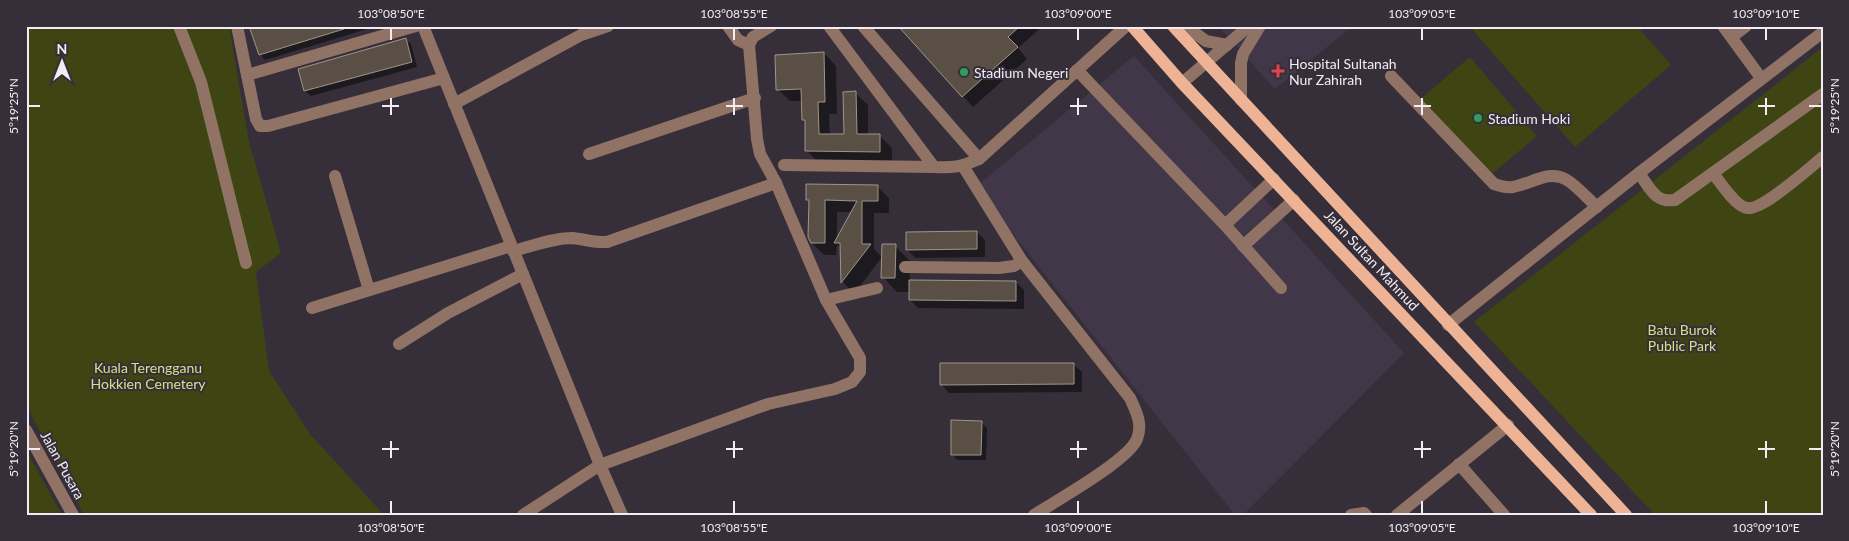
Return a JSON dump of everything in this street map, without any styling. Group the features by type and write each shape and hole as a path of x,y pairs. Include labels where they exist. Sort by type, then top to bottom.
{"main road":[{"name":"Jalan Sultan Mahmud","path":"1132,26 1182,83 1508,425 1591,515"},
{"name":"Jalan Sultan Mahmud","path":"1173,26 1626,515"}],"street":[{"path":"179,26 201,82 246,263"},
{"path":"237,26 256,119 260,126 268,126 444,78"},
{"path":"247,75 416,26"},
{"path":"423,26 600,465 622,515"},
{"path":"454,104 580,31 608,26"},
{"path":"728,26 738,40 749,45"},
{"path":"523,515 600,465 768,404 836,389 852,382 860,372 860,358 826,300 776,183 760,154 749,45 753,37 772,26"},
{"path":"829,26 934,167"},
{"path":"863,26 979,159"},
{"path":"784,165 953,168 963,166 979,159 1126,26"},
{"path":"1184,26 1206,41 1227,45"},
{"path":"1182,83 1250,26"},
{"path":"1241,100 1241,63 1243,54 1260,26"},
{"path":"1724,26 1761,78"},
{"path":"1732,37 1746,26"},
{"path":"1448,325 1823,30 1820,26"},
{"path":"1077,70 1224,225 1280,288"},
{"path":"1392,76 1494,184 1514,187 1537,178 1553,176 1566,180 1597,207"},
{"path":"1639,173 1658,198 1666,201 1675,200 1823,94"},
{"path":"589,154 754,98"},
{"path":"1713,173 1738,204 1748,209 1761,206 1823,157"},
{"path":"963,166 1022,261 1130,398 1138,416 1139,428 1137,439 1132,447 1102,472 1034,515"},
{"path":"335,176 369,290"},
{"path":"1224,225 1274,179"},
{"path":"312,308 512,248 564,238 574,238 595,243 607,242 776,183"},
{"path":"1243,246 1294,200"},
{"path":"905,267 999,268 1014,266 1022,261"},
{"path":"399,344 448,313 523,274"},
{"path":"826,300 877,288"},
{"path":"1398,515 1508,425"},
{"name":"Jalan Pusara","path":"26,430 73,515"},
{"path":"1459,464 1504,515"},
{"path":"1351,515 1364,513 1366,515"}],"shaded area":[{"name":"Hospital Sultanah Nur Zahirah","path":"1218,26 1353,26 1275,89"},
{"path":"1134,56 1404,353 1243,515 1235,515 1009,229 978,185"}],"green space":[{"name":"Kuala Terengganu Hokkien Cemetery","path":"26,26 229,26 249,142 281,253 256,272 269,371 310,434 384,515 84,515 26,405"},
{"path":"1469,26 1637,26 1671,65 1575,147"},
{"name":"Batu Burok Public Park","path":"1823,47 1823,515 1655,515 1474,322"},
{"name":"Stadium Hoki","path":"1470,57 1537,136 1486,179 1419,100"},
{"path":"26,450 62,515 26,515"}],"building":[{"path":"249,26 344,26 344,29 259,55"},
{"name":"Stadium Negeri","path":"898,26 1020,26 1008,37 1018,47 962,97"},
{"path":"406,38 412,62 304,91 298,69"},
{"path":"824,52 825,102 818,102 819,134 844,134 843,92 856,91 857,134 880,134 880,152 805,151 805,120 802,120 801,89 776,90 775,55"},
{"path":"806,184 878,185 878,201 862,201 862,244 871,244 841,283 840,243 834,243 857,201 825,200 825,243 811,243 808,237 809,200 806,200"},
{"path":"977,231 977,249 906,250 906,232"},
{"path":"882,244 896,244 895,278 881,278"},
{"path":"909,280 1016,281 1016,301 909,300"},
{"path":"940,363 1074,363 1074,384 940,385"},
{"path":"951,420 982,421 981,455 951,455"}],"place":[{"name":"Hospital Sultanah Nur Zahirah","path":"1278,71"},
{"name":"Stadium Negeri","path":"964,72"},
{"name":"Stadium Hoki","path":"1478,118"}]}
